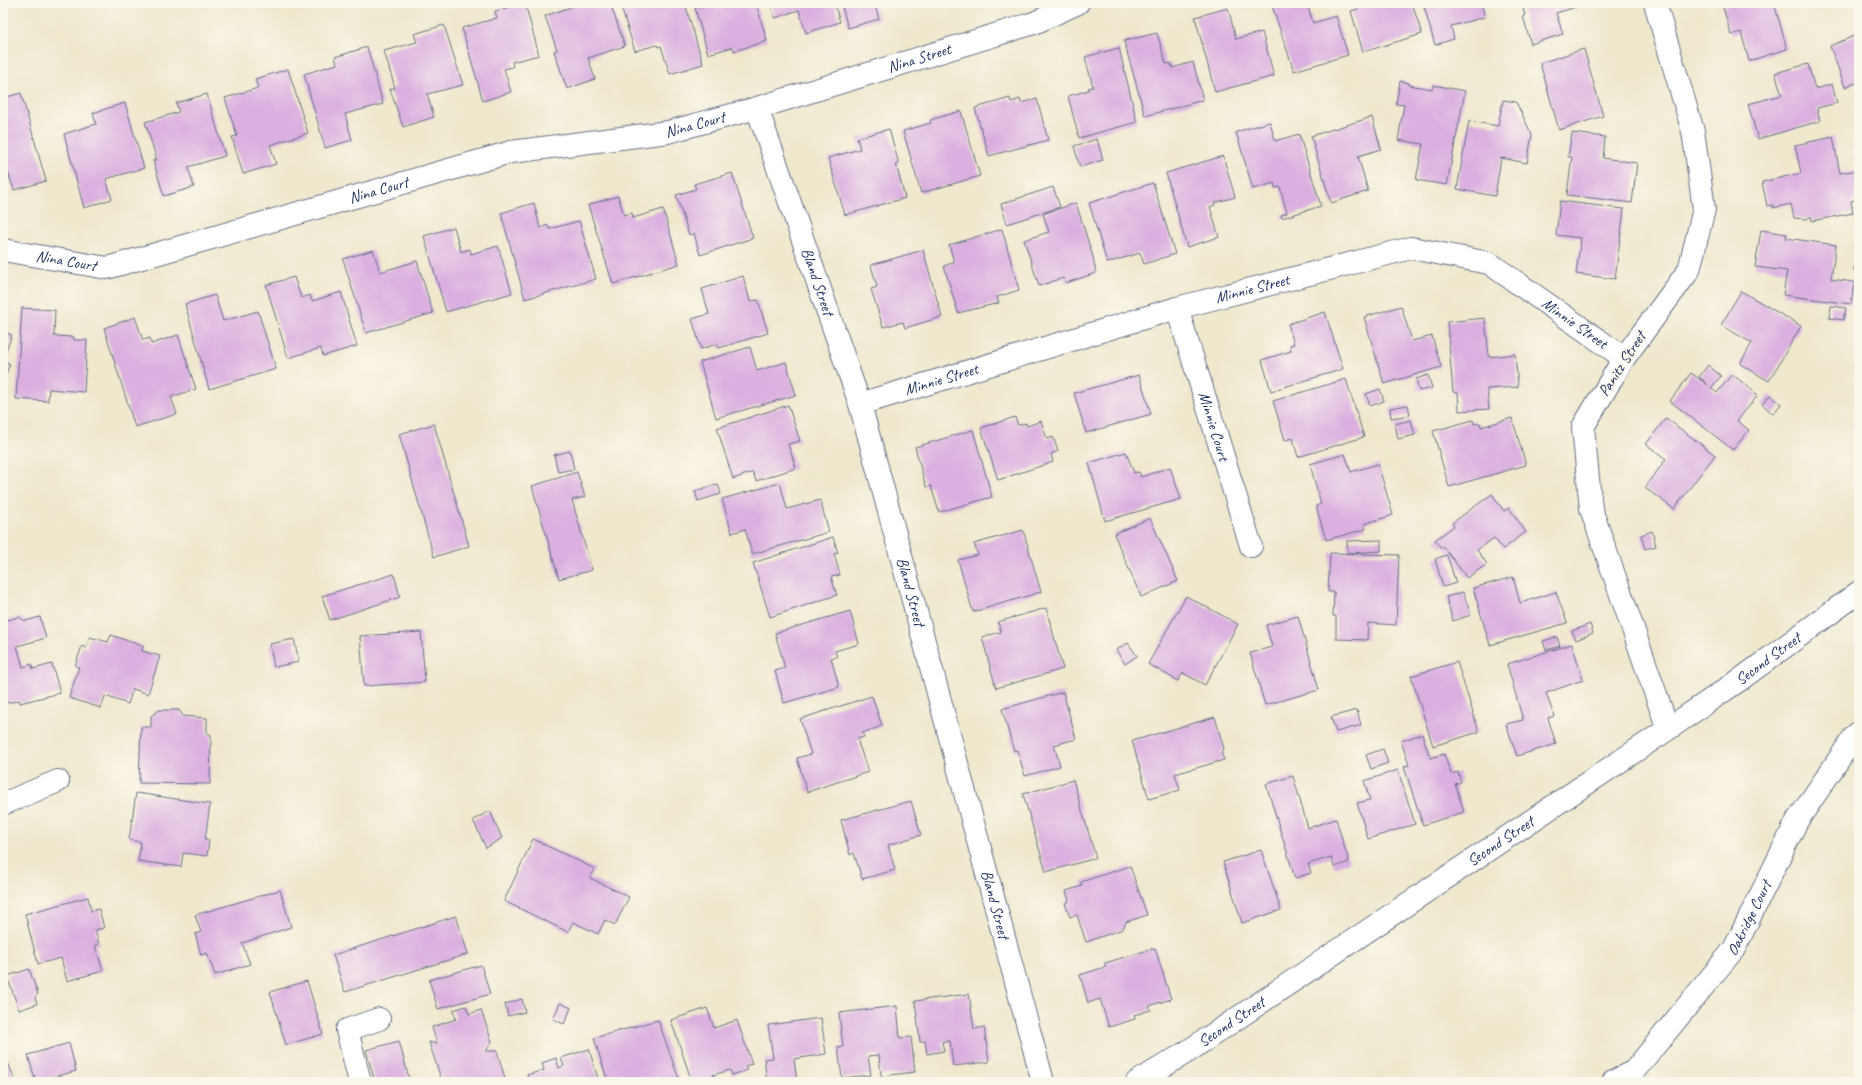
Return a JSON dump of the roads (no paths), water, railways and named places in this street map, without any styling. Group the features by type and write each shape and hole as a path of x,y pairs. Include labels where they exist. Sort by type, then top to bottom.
{"street":[{"name":"Nina Street","path":"757,108 1034,23 1078,3"},
{"name":"Panitz Street","path":"1655,3 1693,131 1704,209 1689,270 1624,358 1583,428 1591,509 1668,729"},
{"name":"Nina Court","path":"3,250 107,268 511,152 668,132 757,108"},
{"name":"Bland Street","path":"757,108 860,404 1043,1082"},
{"name":"Minnie Street","path":"860,404 1178,308 1411,248 1489,263 1624,358"},
{"name":"Minnie Court","path":"1178,308 1251,546"},
{"name":"Second Street","path":"1136,1082 1187,1052 1668,729 1859,592"},
{"name":"Oakridge Court","path":"1613,1082 1634,1071 1734,949 1796,821 1859,732"},
{"path":"3,804 58,781"},
{"path":"360,1082 346,1030 379,1019"}]}
